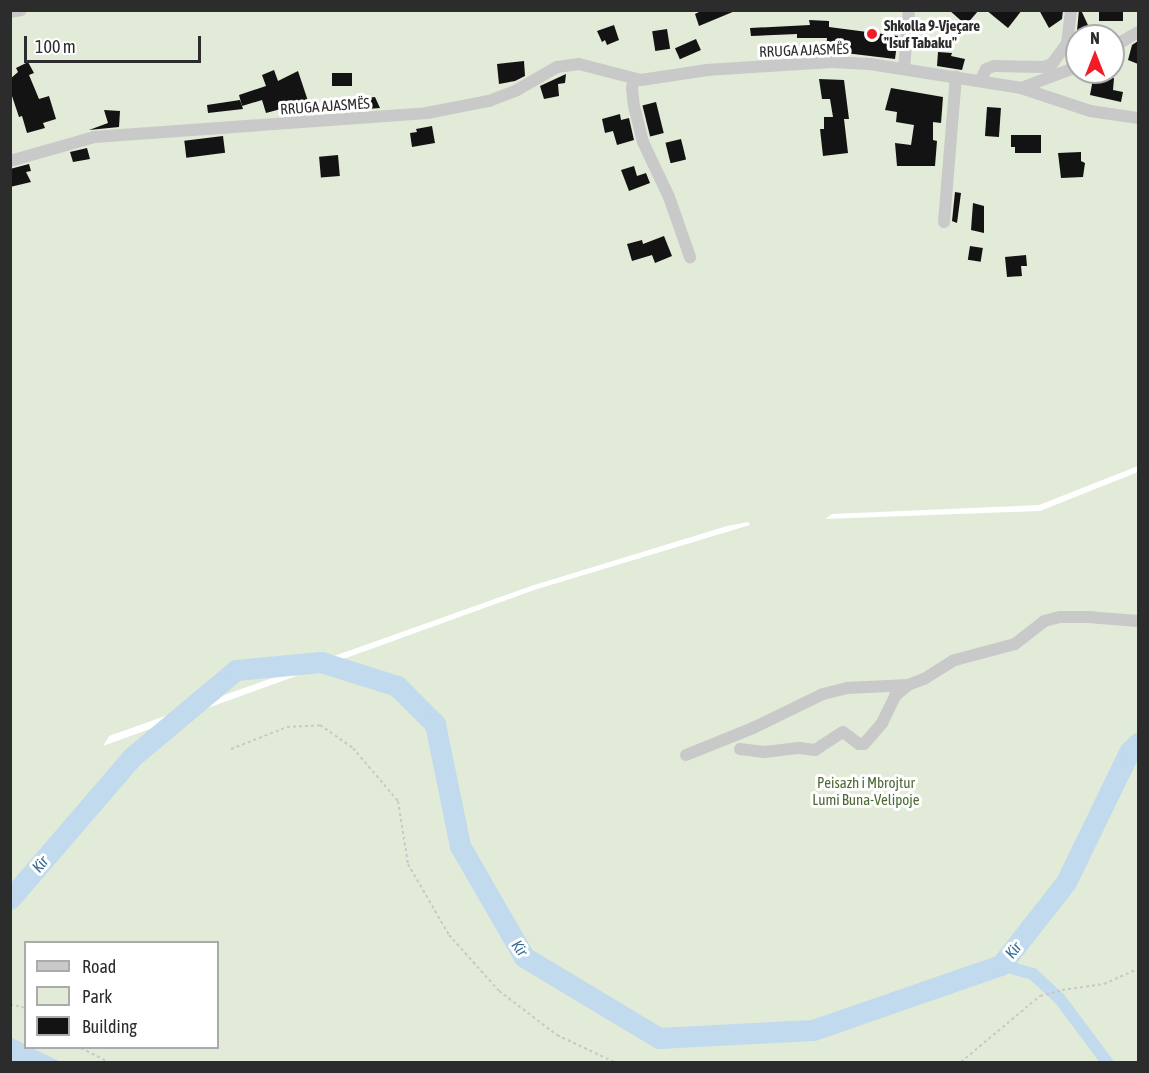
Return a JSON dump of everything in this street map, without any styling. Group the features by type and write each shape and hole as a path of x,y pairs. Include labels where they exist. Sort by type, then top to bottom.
{"street":[{"path":"10,12 21,10"},
{"path":"904,68 909,10"},
{"path":"980,81 986,69 994,66 1043,67 1052,63 1067,43 1071,10"},
{"path":"1125,40 1138,32"},
{"name":"RRUGA AJASMËS","path":"10,161 94,137 365,119 438,111 506,95 546,73 568,65 591,65 634,79 652,79 707,70 832,62 904,68 1021,88 1090,111 1138,118"},
{"path":"1021,88 1065,72"},
{"path":"944,222 957,76"},
{"path":"634,79 632,88 634,106 643,141 669,196 690,257"},
{"path":"686,755 753,728 823,694 847,688 908,685 924,679 955,660 1015,644 1044,621 1060,617 1088,616 1138,621"},
{"path":"740,748 765,752 799,748 812,750 843,732 859,744 864,744 882,723 895,696 908,685"}],"path":[{"path":"231,749 287,727 320,725 353,748 398,801 408,864 449,935 499,991 557,1035 614,1062"},
{"path":"961,1062 1040,996 1062,990 1104,984 1138,969"},
{"path":"85,1049 108,1062"}],"green space":[{"name":"Peisazh i Mbrojtur Lumi Buna-Velipoje","path":"11,11 1138,11 1138,466 1039,505 832,514 825,519 1040,511 1138,472 1138,1062 11,1062","holes":["748,522 750,525 534,590 103,746 109,736 531,586 727,526"]}],"water":[{"path":"10,1037 24,1044 24,1049 34,1049 61,1062 11,1062"}],"building":[{"path":"703,10 735,11 699,26 695,14"},
{"path":"949,10 979,10 966,25"},
{"path":"986,10 1022,10 1008,28"},
{"path":"1039,10 1063,10 1062,19 1049,28"},
{"path":"1079,10 1081,10 1087,24 1078,24"},
{"path":"1099,10 1123,10 1123,21 1099,21"},
{"path":"809,20 829,21 829,27 898,36 895,59 837,52 826,54 827,38 797,38 797,34 751,36 750,28 810,25"},
{"path":"614,25 619,40 607,45 605,40 602,42 597,31"},
{"path":"667,29 670,49 655,51 652,31"},
{"path":"696,39 701,50 680,59 675,48"},
{"path":"1138,41 1138,64 1128,60 1132,45"},
{"path":"938,52 952,53 951,56 965,59 962,70 937,66"},
{"path":"524,61 525,76 515,81 499,84 497,64"},
{"path":"28,62 34,73 29,75 39,99 49,96 56,119 43,123 45,128 27,133 10,90 10,79 18,72 16,68"},
{"path":"274,70 278,81 298,71 312,113 290,115 288,107 266,113 262,100 242,106 239,95 266,86 262,75"},
{"path":"332,73 352,73 352,86 332,86"},
{"path":"566,74 565,83 558,84 559,96 544,99 540,86"},
{"path":"819,79 844,80 849,119 844,119 848,153 823,156 820,129 824,129 824,117 833,117 830,99 822,99"},
{"path":"1092,84 1114,84 1113,90 1123,92 1121,102 1090,95"},
{"path":"891,88 943,97 941,123 933,122 933,140 937,141 935,166 897,166 895,143 911,145 914,125 896,122 897,112 885,110"},
{"path":"375,97 380,108 353,110 352,100"},
{"path":"240,100 243,109 208,113 207,105"},
{"path":"656,102 664,133 650,136 642,105"},
{"path":"987,107 1001,108 999,137 985,136"},
{"path":"104,110 120,111 119,127 89,130 108,123"},
{"path":"620,114 621,120 629,118 634,140 617,145 613,131 605,133 602,119"},
{"path":"432,126 435,143 412,147 410,133 417,132 416,129"},
{"path":"1011,135 1041,135 1041,153 1015,153 1015,147 1011,147"},
{"path":"223,136 225,153 186,158 184,141"},
{"path":"681,139 686,159 671,163 665,143"},
{"path":"87,148 90,159 73,162 70,152"},
{"path":"1081,152 1081,161 1085,163 1083,177 1061,178 1058,153"},
{"path":"338,155 340,176 321,178 319,157"},
{"path":"29,164 31,171 26,172 31,182 10,187 10,169"},
{"path":"634,166 637,176 646,173 650,183 629,191 621,170"},
{"path":"955,192 961,193 957,223 952,221"},
{"path":"973,203 984,206 984,233 971,230"},
{"path":"664,236 672,256 655,263 652,255 632,261 627,244 642,240 643,244"},
{"path":"970,246 983,248 981,262 968,260"},
{"path":"1026,255 1027,266 1021,266 1022,276 1007,277 1005,257"}],"waterway":[{"name":"Kir","path":"10,899 132,757 236,670 321,662 397,686 435,724 460,846 524,957 659,1038 813,1030 1001,965 1066,882 1129,752 1138,743"},
{"path":"1001,965 1033,974 1060,999 1107,1062"}],"place":[{"name":"Shkolla 9-Vjeçare \"Isuf Tabaku\"","path":"872,34"}]}
